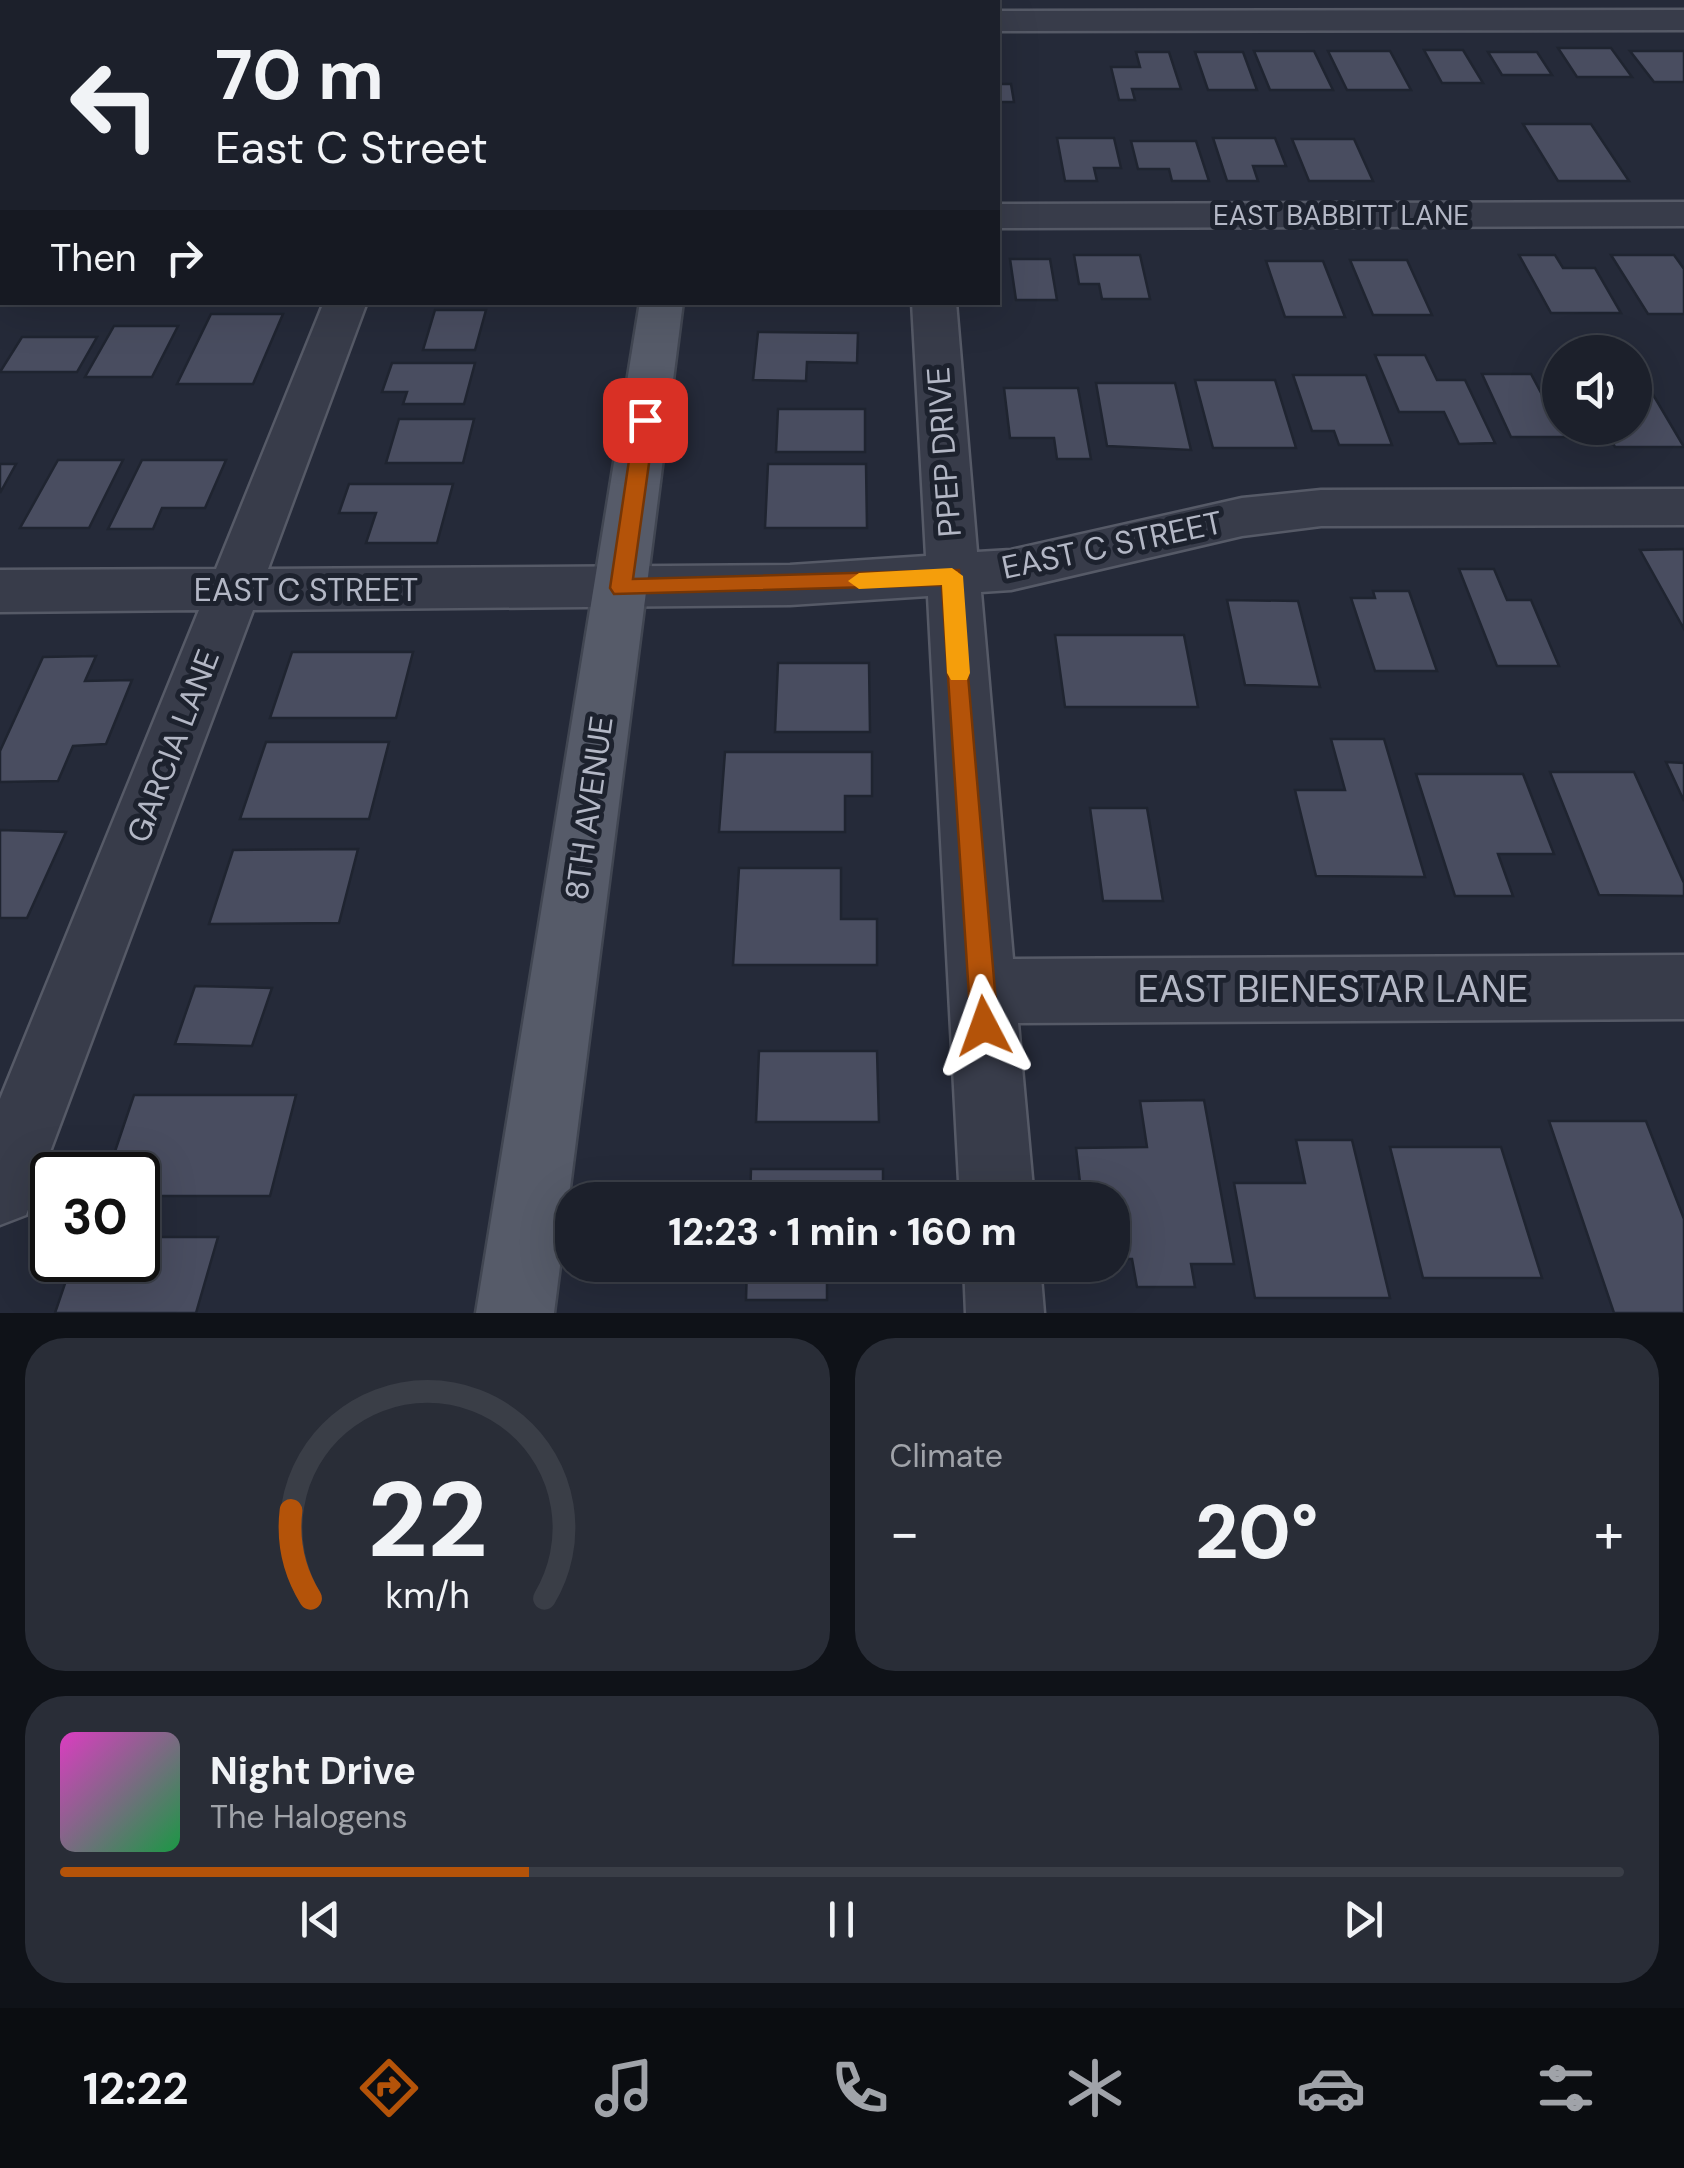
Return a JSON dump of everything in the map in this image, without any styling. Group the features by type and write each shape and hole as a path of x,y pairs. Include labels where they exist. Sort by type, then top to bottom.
{"main road":[{"name":"8TH AVENUE","path":"515,1313 662,305"}],"street":[{"path":"1000,21 1684,20"},
{"name":"EAST BABBITT LANE","path":"1000,216 1684,214"},
{"name":"GARCIA LANE","path":"0,1190 25,1062 234,591 345,305"},
{"name":"PPEP DRIVE","path":"934,305 996,1182"},
{"name":"EAST C STREET","path":"0,591 621,588 952,576 1039,565 1242,517 1321,508 1684,507"},
{"name":"EAST BIENESTAR LANE","path":"982,992 1684,988"},
{"path":"1003,1282 1006,1313"}],"building":[{"path":"1558,48 1611,48 1632,77 1577,77"},
{"path":"1424,50 1463,50 1483,83 1442,83"},
{"path":"1254,51 1314,51 1333,90 1270,90"},
{"path":"1328,51 1390,51 1411,90 1347,90"},
{"path":"1630,51 1684,51 1684,82 1654,82"},
{"path":"1136,52 1169,52 1181,89 1132,89 1135,100 1119,100 1111,67 1140,67"},
{"path":"1195,52 1243,52 1257,90 1208,90"},
{"path":"1488,52 1537,52 1552,75 1502,75"},
{"path":"1000,84 1011,84 1014,102 1000,102"},
{"path":"1523,124 1591,124 1629,181 1558,181"},
{"path":"1057,138 1114,138 1121,168 1094,168 1097,181 1065,181"},
{"path":"1213,138 1275,138 1286,166 1253,166 1258,181 1227,181"},
{"path":"1292,139 1354,139 1373,181 1309,181"},
{"path":"1131,141 1196,141 1209,181 1172,181 1169,169 1138,169"},
{"path":"1074,255 1140,255 1150,299 1102,299 1099,284 1079,284"},
{"path":"1519,255 1555,255 1563,268 1595,268 1621,313 1551,313"},
{"path":"1611,255 1674,255 1684,269 1684,314 1648,314"},
{"path":"1010,259 1050,259 1057,300 1016,300"},
{"path":"1350,260 1407,260 1432,315 1373,315"},
{"path":"1266,261 1323,261 1345,317 1285,317"},
{"path":"435,310 486,310 475,350 423,350"},
{"path":"211,314 283,314 253,384 177,384"},
{"path":"114,326 178,326 152,377 85,377"},
{"path":"758,332 858,333 857,363 807,362 806,381 753,380"},
{"path":"22,337 97,337 77,372 0,372"},
{"path":"1375,355 1425,355 1437,380 1465,380 1495,443 1459,444 1444,412 1399,412"},
{"path":"392,363 475,363 464,404 403,404 407,392 382,392"},
{"path":"1482,374 1531,374 1542,395 1542,437 1511,437"},
{"path":"1293,375 1366,375 1392,445 1339,445 1334,431 1312,431"},
{"path":"1195,380 1275,380 1296,448 1213,448"},
{"path":"1096,383 1175,383 1191,450 1107,446"},
{"path":"1004,388 1078,388 1091,459 1057,459 1054,438 1010,438"},
{"path":"1652,393 1684,447 1615,447 1652,445"},
{"path":"778,409 865,409 865,452 776,452"},
{"path":"399,419 474,419 463,463 386,463"},
{"path":"58,460 123,460 89,528 20,528"},
{"path":"142,460 226,460 205,508 162,508 153,529 108,529"},
{"path":"0,464 16,464 0,493"},
{"path":"768,464 866,464 867,528 765,528"},
{"path":"349,484 453,484 437,543 366,543 376,513 339,513"},
{"path":"1684,549 1684,629 1640,550"},
{"path":"1459,569 1494,569 1507,600 1531,600 1559,666 1497,666"},
{"path":"1373,591 1409,591 1437,671 1375,671 1351,598 1375,598"},
{"path":"1227,600 1298,601 1320,687 1245,685"},
{"path":"1055,635 1184,635 1198,707 1065,707"},
{"path":"292,652 413,652 396,718 270,718"},
{"path":"96,656 85,681 132,680 106,744 73,746 58,781 0,782 0,751 43,657"},
{"path":"778,663 869,663 870,732 775,732"},
{"path":"1331,739 1384,739 1425,877 1316,876 1295,790 1345,790"},
{"path":"266,742 389,742 369,819 240,819"},
{"path":"725,752 872,752 872,796 845,796 845,832 719,832"},
{"path":"1666,762 1684,763 1684,801"},
{"path":"1550,772 1634,772 1684,883 1684,896 1599,895"},
{"path":"1416,774 1523,774 1554,854 1498,854 1513,896 1455,896"},
{"path":"1090,808 1147,808 1163,901 1103,901"},
{"path":"0,830 66,832 27,918 0,918"},
{"path":"358,849 339,923 209,924 233,850"},
{"path":"739,868 841,868 841,919 877,919 877,965 733,965"},
{"path":"195,986 272,988 252,1046 175,1044"},
{"path":"759,1051 877,1051 879,1122 756,1122"},
{"path":"134,1095 296,1095 270,1196 160,1196 160,1152 115,1152"},
{"path":"1204,1100 1234,1264 1191,1264 1195,1287 1137,1287 1130,1259 1130,1182 1080,1182 1076,1148 1147,1147 1140,1101"},
{"path":"1549,1121 1646,1121 1684,1219 1684,1313 1614,1313"},
{"path":"1296,1140 1352,1140 1390,1298 1255,1298 1234,1183 1305,1183"},
{"path":"1390,1147 1501,1147 1542,1278 1423,1278"},
{"path":"751,1169 883,1169 883,1182 751,1182"},
{"path":"160,1237 218,1237 196,1313 55,1313 66,1282 160,1282"},
{"path":"747,1282 827,1282 827,1300 746,1300"}],"slow traffic":[{"path":"859,581 952,576 959,673"}],"route":[{"path":"645,420 621,588 952,576 984,1026"}]}
